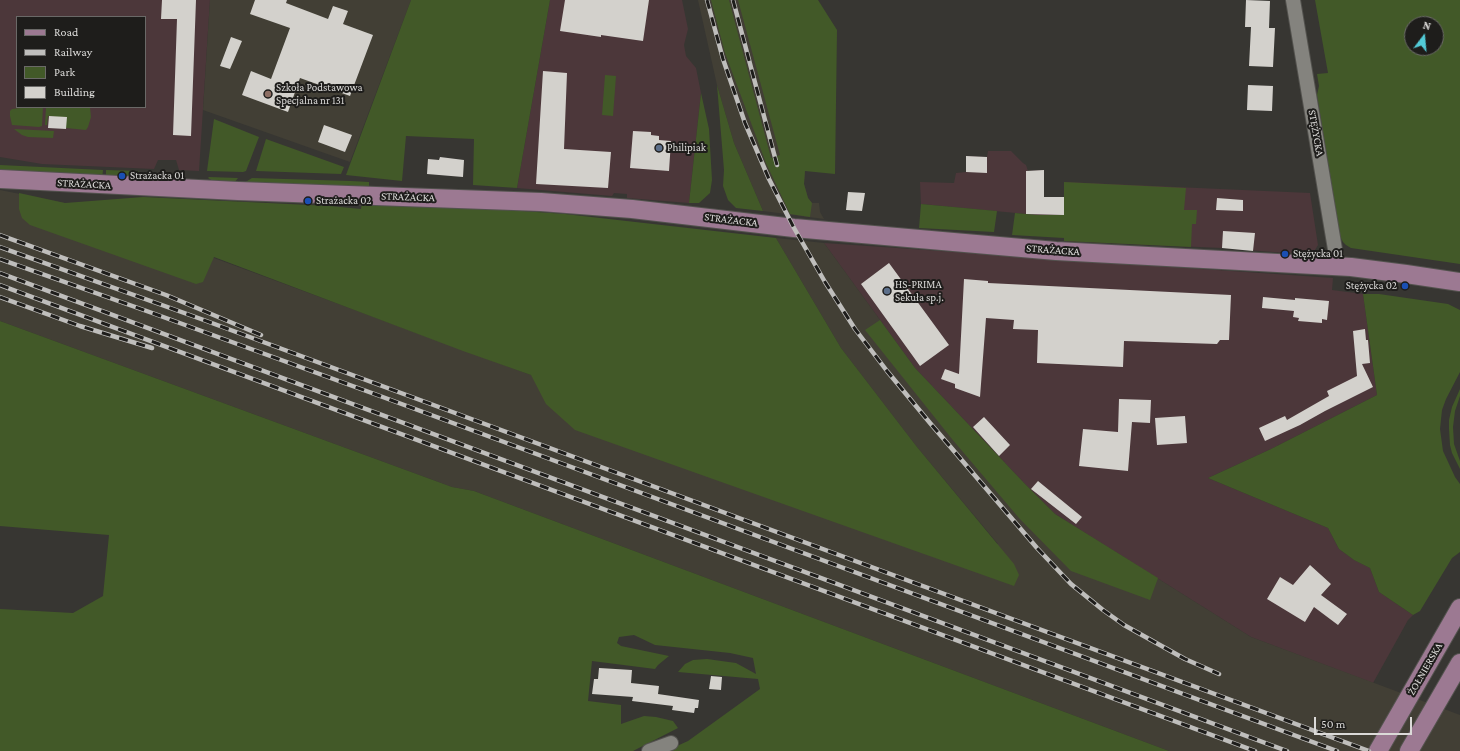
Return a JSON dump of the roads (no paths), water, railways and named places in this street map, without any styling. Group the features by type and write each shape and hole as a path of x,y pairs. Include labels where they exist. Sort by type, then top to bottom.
{"main road":[{"name":"STRAŻACKA","path":"0,179 246,192 541,202 639,210 794,228 1056,251 1338,266 1394,272 1460,282"},
{"name":"ŻOŁNIERSKA","path":"1378,751 1460,608"},
{"path":"1409,751 1460,662"}],"street":[{"name":"STĘŻYCKA","path":"1293,0 1338,266"},
{"path":"649,751 671,743"}],"railway":[{"path":"707,0 723,59 745,123 769,179 794,228 825,282 855,329 930,423 1037,548 1071,584 1124,625 1185,659 1219,674"},
{"path":"733,0 777,165"},
{"path":"0,235 166,295 261,335"},
{"path":"0,247 201,319 1369,751"},
{"path":"0,259 380,396 1337,751"},
{"path":"0,273 1287,751"},
{"path":"0,285 1255,751"},
{"path":"0,297 80,326 152,348"}],"place":[{"name":"Szkoła Podstawowa Specjalna nr 131","path":"268,94"},
{"name":"Philipiak","path":"659,148"},
{"name":"Strażacka 01","path":"122,176"},
{"name":"Strażacka 02","path":"308,201"},
{"name":"Stężycka 01","path":"1285,254"},
{"name":"Stężycka 02","path":"1405,286"},
{"name":"HS-PRIMA Sekuła sp.j.","path":"887,291"}]}
